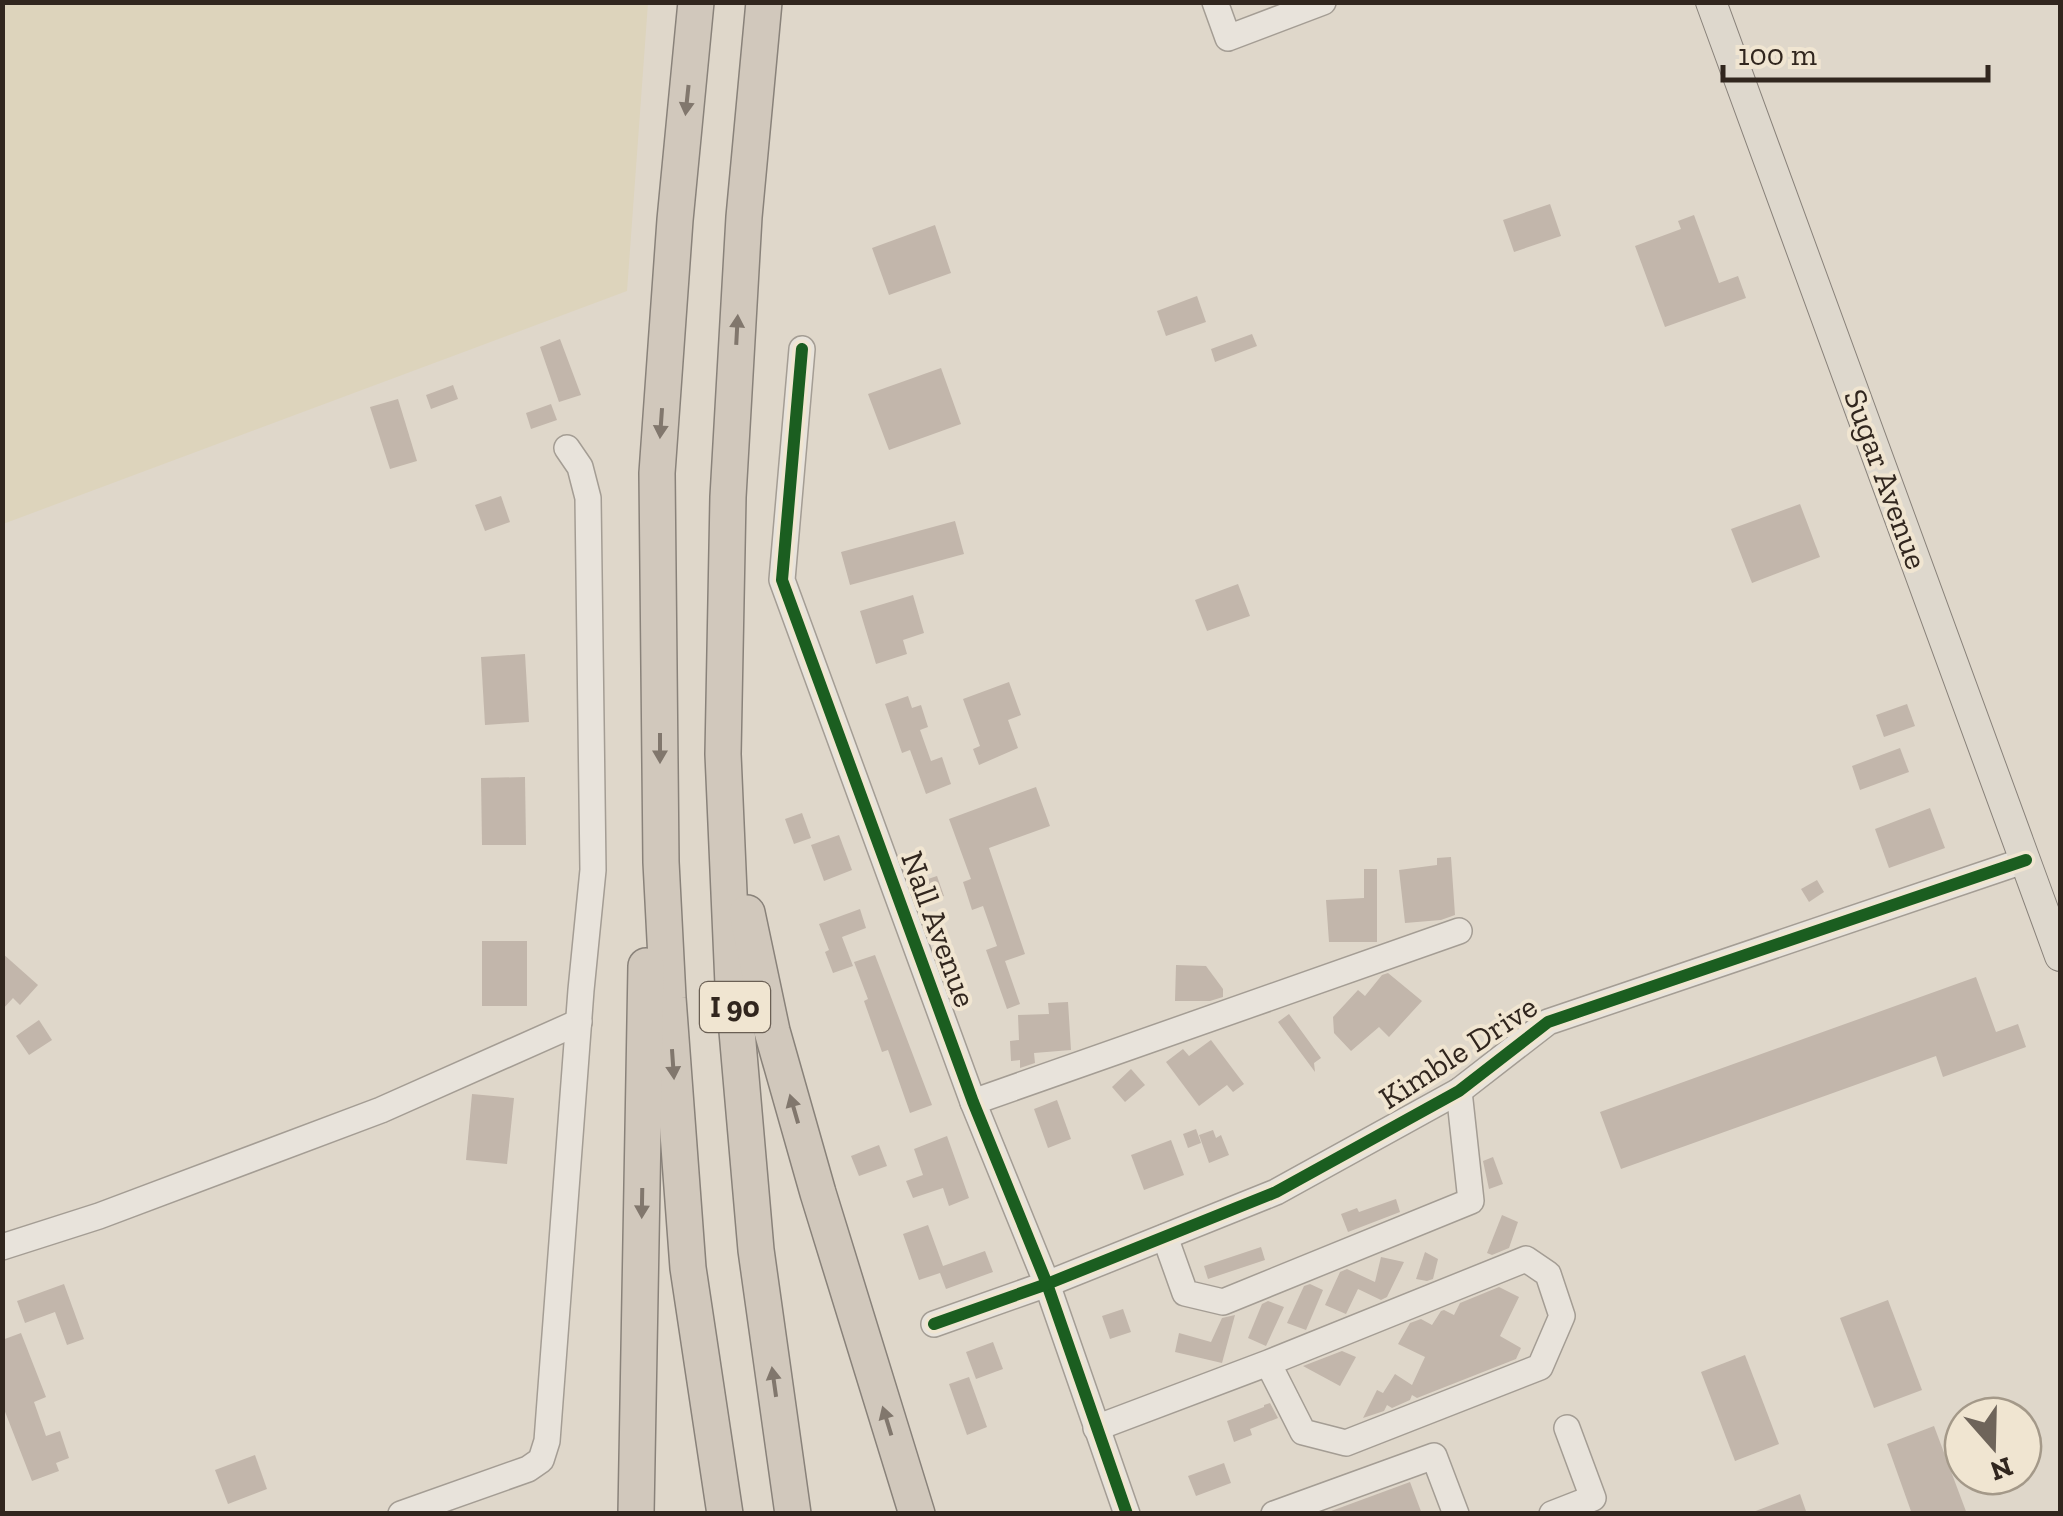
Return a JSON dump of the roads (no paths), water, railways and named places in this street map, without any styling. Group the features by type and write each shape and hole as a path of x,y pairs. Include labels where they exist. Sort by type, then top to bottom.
{"highway":[{"name":"I 90","path":"696,2 675,220 658,474 660,862 688,1268 726,1514"},
{"name":"I 90","path":"764,2 744,217 728,497 723,754 734,985 756,1250 792,1514"},
{"path":"728,497 747,912 772,1032 917,1514"},
{"path":"636,1514 644,1015 648,917 660,862"}],"main road":[{"name":"Sugar Avenue","path":"1711,2 2060,956"}],"street":[{"path":"1214,2 1228,38 1323,2"},
{"name":"Nall Avenue","path":"802,349 782,580 974,1102 1047,1284 1127,1514"},
{"path":"401,1514 528,1468 540,1460 547,1441 594,870 588,498 580,467 567,448"},
{"name":"Kimble Drive","path":"934,1324 1047,1284 1276,1192 1459,1091 1548,1022 2026,860"},
{"path":"974,1102 1459,931"},
{"path":"2,1246 98,1216 381,1110 579,1022"},
{"path":"1164,1237 1185,1293 1223,1302 1471,1201 1459,1091"},
{"path":"1096,1428 1268,1364 1526,1259 1548,1274 1562,1316 1540,1367 1346,1444 1303,1432 1268,1364"},
{"path":"1552,1514 1593,1498 1567,1428"},
{"path":"1274,1514 1434,1456 1456,1514"}]}
